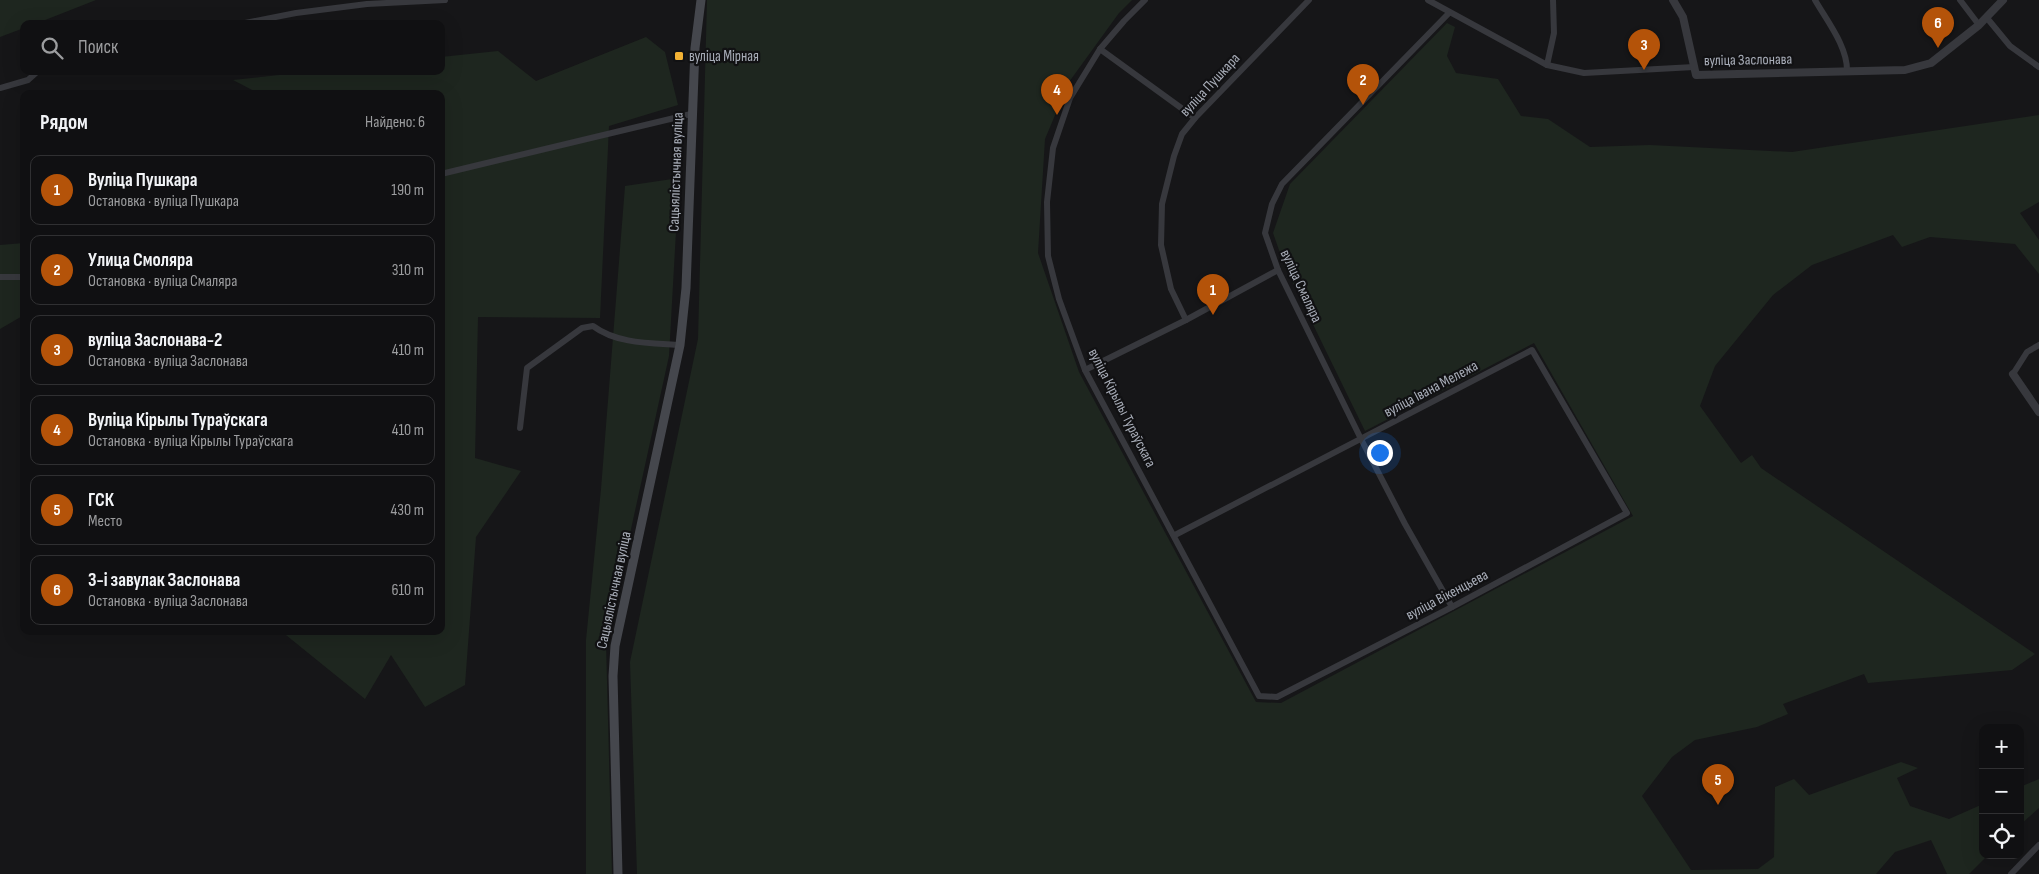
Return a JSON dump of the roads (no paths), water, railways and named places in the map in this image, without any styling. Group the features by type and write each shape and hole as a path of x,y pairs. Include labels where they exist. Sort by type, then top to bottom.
{"main road":[{"name":"Сацыялістычная вуліца","path":"618,874 613,686 615,646 680,345 686,288 694,48 701,0"}],"street":[{"path":"260,20 296,13 367,4 445,0"},
{"name":"вуліца Кірылы Тураўскага","path":"1146,0 1124,21 1100,49 1070,98 1053,148 1047,202 1048,256 1059,299 1085,370 1175,535 1259,696 1277,697"},
{"name":"вуліца Пушкара","path":"1186,320 1171,289 1161,245 1162,204 1174,156 1182,134 1195,118 1309,0"},
{"name":"вуліца Заслонава","path":"1428,0 1547,65 1584,74 1694,68 1696,75 1905,70 1931,63 1979,25 2004,0"},
{"path":"1547,65 1554,33 1553,0"},
{"path":"1673,0 1683,17 1694,68"},
{"path":"1815,0 1841,46 1847,65 1847,72"},
{"path":"1960,0 1979,25"},
{"name":"вуліца Смаляра","path":"1449,12 1282,184 1272,204 1265,233 1278,270 1361,440 1405,524 1452,607"},
{"path":"1987,18 2010,46 2039,67"},
{"path":"1100,49 1195,118"},
{"path":"0,88 28,80 34,75"},
{"path":"445,173 691,114"},
{"path":"1085,370 1186,320 1278,270"},
{"path":"0,276 20,278"},
{"path":"520,428 527,368 582,328 593,326 603,333 625,340 680,345"},
{"path":"2039,345 2027,352 2013,374 2039,412"},
{"name":"вуліца Івана Мележа","path":"1175,535 1532,350 1627,513"},
{"name":"вуліца Вікенцьева","path":"1277,697 1452,607 1627,513"},
{"path":"2011,874 2039,845"}],"place":[{"name":"3-і завулак Заслонава","path":"1938,48"},
{"name":"вуліца Мірная","path":"679,56"},
{"name":"вуліца Заслонава-2","path":"1644,70"},
{"name":"Улица Смоляра","path":"1363,105"},
{"name":"Вуліца Кірылы Тураўскага","path":"1057,115"},
{"name":"Вуліца Пушкара","path":"1213,315"},
{"name":"ГСК","path":"1718,805"}]}
